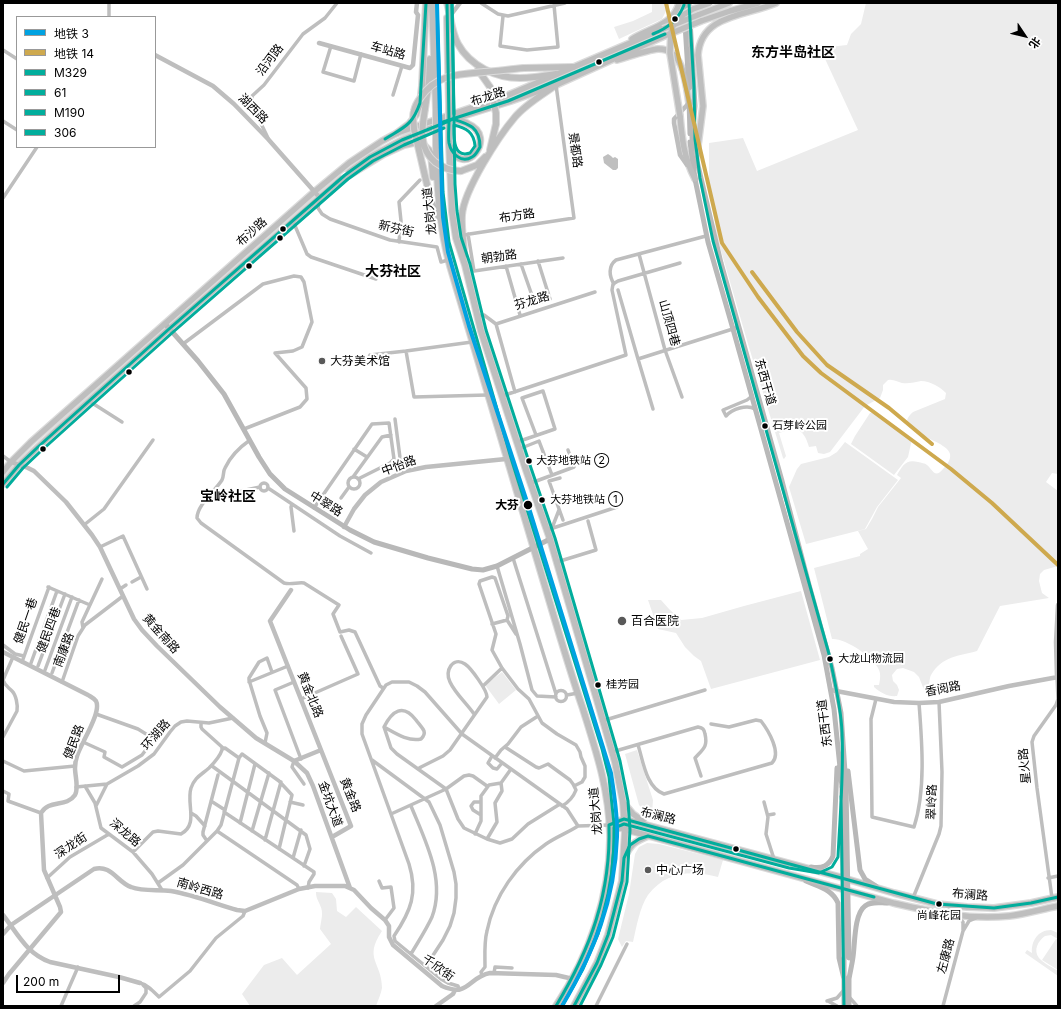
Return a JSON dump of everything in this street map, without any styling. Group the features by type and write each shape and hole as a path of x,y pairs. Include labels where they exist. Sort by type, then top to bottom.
{"highway":[{"path":"427,3 430,58 429,81 422,128 422,139 427,154 438,164 453,171 461,171 477,165 490,152 496,124 496,113 490,87 458,44 451,23 447,3"},
{"path":"397,133 409,124 416,115 420,103 427,3"},
{"name":"龙岗大道","path":"432,3 436,145 439,206 443,239 506,460 597,751 604,778 610,834 606,880 601,906 593,932 573,979 556,1006"},
{"name":"龙岗大道","path":"447,3 449,143 452,212 456,238 465,265 478,316 519,449 550,529 550,539 612,752 622,802 625,830 622,881 608,935 597,963 574,1006"},
{"path":"470,60 500,76 519,78 556,74"},
{"path":"443,239 429,193 414,130 414,112 418,102 425,92 441,79 458,74 524,68 573,67"},
{"path":"465,265 465,234 462,216 465,200 490,152 515,117 526,106 556,85"},
{"path":"449,143 454,155 468,159 473,157 480,147 478,132 469,124 453,119"},
{"path":"338,182 384,154 404,145 418,142 427,147 431,154 435,194 439,206"}],"main road":[{"path":"617,48 643,32 665,23 677,10 679,3"},
{"name":"东西干道","path":"684,3 694,179 706,236 734,329 834,690"},
{"name":"东西干道","path":"689,3 695,106 691,138 696,153 710,222 782,480 832,668 840,731 844,787 847,979"},
{"path":"694,179 688,165 682,141 680,116 670,53 671,32 673,26 683,15 711,3"},
{"path":"556,74 729,3"},
{"name":"布龙路","path":"453,119 556,85 701,21 758,3"},
{"path":"696,153 703,106 698,60 700,44 713,25 718,22 776,3"},
{"path":"599,65 657,49 666,51 673,54 682,65 689,103"},
{"name":"布沙路","path":"3,472 11,462 165,324 314,192 349,163 397,133 506,96 556,74"},
{"name":"布沙路","path":"3,484 19,465 89,401 169,329 338,182 370,157 402,140 453,119"},
{"path":"691,138 699,137"},
{"name":"中翠路","path":"165,324 215,380 244,429 258,457 270,474 285,489 344,527 374,542 428,558 472,569 483,570 497,566 550,539"},
{"path":"790,863 820,868 829,863 833,856 840,731"},
{"path":"840,731 860,870 865,879 894,893"},
{"path":"622,802 632,814 649,825"},
{"name":"布澜路","path":"609,825 624,819 649,825 937,904 994,908 1031,903 1055,897"},
{"name":"布澜路","path":"609,825 893,903 936,913 977,918 1011,916 1056,906"},
{"path":"624,858 630,846 639,839 648,836"},
{"path":"701,850 704,840"},
{"path":"786,874 824,888 835,898 839,910 840,966 847,979 849,1006"},
{"path":"844,1006 844,989 853,958 857,920 862,909 866,905 872,903 893,903"}],"street":[{"path":"109,3 109,16"},
{"name":"沿河路","path":"268,139 252,105 252,96 264,85 303,34 325,18 337,3"},
{"name":"车站路","path":"319,43 410,68 413,65 418,15 416,12 417,3"},
{"path":"450,16 460,3"},
{"path":"481,3 503,16 515,15 566,3"},
{"path":"503,16 500,46 527,50 558,47 554,5"},
{"path":"331,46 324,72 354,81 362,54"},
{"path":"3,50 16,58"},
{"name":"湖西路","path":"156,56 213,86 234,104 268,139 320,198"},
{"path":"393,95 402,66"},
{"name":"景都路","path":"556,85 574,218"},
{"path":"688,165 683,160 679,149 674,119 689,103"},
{"path":"3,121 16,129"},
{"path":"679,149 682,141"},
{"path":"3,198 36,148"},
{"path":"399,242 401,221 399,202 420,180"},
{"name":"新芬街","path":"320,198 318,208 322,214 330,219 390,240 437,247 441,262 448,260"},
{"name":"布方路","path":"465,234 574,218"},
{"path":"293,221 307,254 314,259 376,279"},
{"name":"朝勃路","path":"465,234 474,271 564,258"},
{"path":"614,284 609,272 614,261 706,236"},
{"name":"山顶四巷","path":"639,254 665,350 682,397"},
{"path":"518,309 550,299 538,261"},
{"path":"502,396 626,355 612,290 614,284 618,281 680,263"},
{"path":"521,264 535,304"},
{"path":"506,266 520,316"},
{"path":"183,344 263,284 294,276 302,278 312,322 302,347 293,352 275,353 306,388 307,398 300,407 244,429"},
{"path":"618,290 653,409"},
{"name":"芬龙路","path":"496,324 596,292"},
{"path":"478,316 484,315 496,324 515,392"},
{"path":"638,358 739,327"},
{"path":"366,364 370,355 472,342"},
{"path":"406,351 414,397 487,395"},
{"path":"517,442 555,429 543,391 522,398 536,435"},
{"path":"752,396 747,400 723,410 726,416 732,411 744,407 750,406 755,409"},
{"path":"89,401 122,422"},
{"path":"395,419 402,473"},
{"path":"314,508 372,424 389,423 394,459 390,463 358,479 353,477"},
{"path":"341,498 349,487 348,481 353,477 382,437 391,435"},
{"path":"84,525 104,508 153,440"},
{"path":"250,440 237,450 226,465 223,478 198,510 198,521 284,583 304,583 339,605 333,614 340,632 349,630 355,632 380,686 383,688"},
{"path":"519,449 539,441 552,475"},
{"path":"354,449 367,457"},
{"path":"531,483 574,467 568,450"},
{"path":"3,456 11,462"},
{"name":"中怡路","path":"344,527 354,508 365,495 381,482 402,473 426,467 506,460"},
{"name":"黄金南路","path":"11,462 34,471 66,502 84,525 100,547 134,620 142,630 174,663 256,738 294,762"},
{"path":"560,478 549,482 563,520"},
{"path":"358,479 360,483 358,487"},
{"path":"214,490 222,495 260,487 263,491 266,491 268,488 340,536 371,553"},
{"path":"349,487 352,489 358,487"},
{"path":"358,487 365,495"},
{"path":"292,504 291,507 294,531"},
{"path":"550,529 617,507"},
{"path":"550,529 559,510"},
{"path":"557,562 596,550 588,521"},
{"path":"100,547 123,536 147,589"},
{"path":"513,558 556,696 559,701 562,701 565,699 566,695"},
{"path":"497,566 532,690 537,696 556,696"},
{"path":"132,582 141,577"},
{"path":"519,640 507,620 508,616 496,579 492,577 480,581 479,583 496,634 492,650 502,668 518,689 529,699 545,726 576,746 580,752 585,766 585,777 582,782 574,786"},
{"path":"83,628 82,622 102,579"},
{"path":"120,589 126,585"},
{"name":"健民一巷","path":"22,662 48,587 57,591"},
{"name":"黄金北路","path":"291,590 270,620 321,750"},
{"path":"31,663 57,591 90,605"},
{"path":"38,666 65,594"},
{"name":"南康路","path":"62,682 78,636 83,628 123,596"},
{"name":"健民四巷","path":"45,670 72,597"},
{"path":"52,673 80,600"},
{"name":"星火路","path":"1056,906 1055,897 1048,878 1032,742 1034,736 1056,705 1058,699 1056,642 1058,606"},
{"path":"492,624 507,620"},
{"path":"301,699 358,674 341,636"},
{"path":"3,645 15,654 24,656"},
{"name":"健民路","path":"3,652 94,699 97,706 96,714 77,756 75,766 76,787"},
{"path":"3,735 18,706 14,694 6,686 3,680 13,657"},
{"path":"264,743 267,733 260,716 249,678 259,662 267,658 272,672"},
{"path":"418,769 421,766 447,754 487,697 486,689 466,664 459,662 453,663 448,668 450,683 474,714"},
{"path":"249,682 288,666"},
{"path":"483,686 502,668"},
{"name":"香阅路","path":"834,690 876,699 919,703 939,702 1057,677"},
{"path":"436,1006 457,990 458,986 441,979 393,938 410,909 414,888 413,876 362,734 362,724 366,715 383,688 392,682 401,681 410,682 418,686 426,692 462,734 567,809 578,826"},
{"path":"294,682 275,690 301,759"},
{"path":"602,721 705,690"},
{"path":"556,696 558,692 562,691 565,692 566,695"},
{"path":"566,695 578,693"},
{"path":"876,699 871,718 872,817 914,827 918,816 921,798 922,754 919,703"},
{"name":"翠岭路","path":"913,898 932,853 941,826 942,772 939,702"},
{"path":"384,727 407,739 421,739 424,735 424,730 411,714 400,710 388,718 384,727 391,748 396,754 446,789 464,828 487,839 500,843 512,839 528,824 561,805 566,804 574,795 576,790 570,780 548,764 539,768 536,767 505,747"},
{"path":"83,742 105,752 104,757 122,767 142,755 154,739 138,729 96,714"},
{"path":"502,763 497,769 493,768 488,763 505,747 521,727 538,716"},
{"name":"环湖路","path":"76,787 107,784 149,759 175,726 181,722 187,721 209,723 233,718"},
{"path":"638,745 649,779 655,790 664,794 775,761 776,749 761,721 756,720 729,727 711,724"},
{"path":"201,723 202,729 222,748 225,748 239,758"},
{"path":"612,752 698,727 702,728 704,730 707,742 695,758 701,776"},
{"path":"133,852 153,832 161,831 177,834 185,832 191,824 190,793 192,786 198,776 212,766 222,752 222,748"},
{"path":"304,784 292,768 294,762 321,750"},
{"name":"黄金路","path":"321,750 351,826 332,837"},
{"path":"158,883 183,865 217,831 221,825 239,758 242,754 281,782 292,795 279,849"},
{"path":"372,760 427,799 442,832 454,872 456,891 454,913 450,926 443,940 426,966"},
{"path":"3,761 24,771 75,766"},
{"name":"金坑大道","path":"294,762 307,773 314,786 332,837"},
{"path":"240,823 255,764"},
{"path":"212,766 306,835 310,849 304,866"},
{"path":"487,839 497,822 495,803 502,791 501,784 511,769"},
{"path":"252,831 269,773"},
{"path":"207,841 203,835 218,775"},
{"path":"391,814 427,799 446,789 459,779 469,775 477,778 487,786"},
{"path":"265,840 281,782"},
{"path":"96,806 107,784"},
{"path":"475,834 480,825 481,796 487,786 492,784 501,784"},
{"name":"深龙路","path":"85,786 96,806 101,828 133,852 152,874 162,890"},
{"path":"3,983 28,950 60,913 60,907 44,870 40,814 47,806 61,804 68,801 76,793 76,787"},
{"path":"3,791 9,794 8,801 40,814"},
{"path":"211,801 240,823 312,870 314,874 309,882 308,888"},
{"path":"290,802 303,805"},
{"path":"480,802 474,802 471,806 473,810 481,815"},
{"path":"764,802 768,815 766,834 774,859"},
{"path":"411,954 432,916 437,891 436,877 412,806"},
{"path":"191,814 196,816 205,826"},
{"path":"768,815 774,814"},
{"path":"482,976 481,972 484,967 487,931 495,907 507,883 520,867 535,852 578,826 609,825"},
{"path":"294,858 301,830"},
{"path":"217,831 297,885 299,889"},
{"name":"深龙街","path":"47,878 70,857 109,834"},
{"path":"332,837 350,888"},
{"name":"南岭西路","path":"55,895 98,867 108,870 130,887 142,890 171,891 245,911"},
{"path":"1048,878 1058,876"},
{"path":"3,915 11,924 28,950 41,959 145,984 158,997 190,971 216,938 243,916 245,911 299,889 336,885 345,886 350,888 385,920 394,908 391,887 382,888 379,881"},
{"path":"3,934 11,924 55,895"},
{"path":"957,916 963,922 963,931"},
{"name":"左康路","path":"943,1006 963,931 969,921 977,918"},
{"name":"千欣街","path":"385,920 389,926 389,937 393,945 442,986 457,990 490,973 556,975 573,979"},
{"path":"596,1006 627,944"},
{"path":"494,973 495,967 512,968"},
{"path":"61,1006 78,968"},
{"path":"134,1006 140,1002 146,993 146,988 140,983"},
{"path":"827,1001 837,998 844,989"},
{"path":"849,997 857,1006"},
{"path":"827,1001 827,1006"},
{"path":"827,1001 837,1006"}],"shaded area":[{"path":"652,3 670,3 662,19 619,39 614,27 633,21 652,12"},
{"name":"石芽岭公园","path":"866,3 1058,3 1058,474 1052,473 1046,482 1058,491 1058,566 1044,570 1040,574 1039,581 1042,593 1049,598 1000,606 977,651 951,658 940,664 931,675 927,690 924,690 919,677 914,672 903,668 897,669 892,675 893,681 899,690 897,696 885,694 874,687 874,685 879,685 880,673 876,665 865,654 851,645 832,639 814,568 860,556 860,554 868,549 858,531 866,529 878,507 901,478 897,475 905,464 910,461 924,463 934,473 940,472 946,465 950,458 949,451 943,446 915,431 909,426 907,420 913,412 945,399 946,393 928,382 921,381 900,383 888,380 883,385 880,398 865,406 830,452 824,454 818,453 816,446 809,447 801,431 795,428 779,433 786,456 784,459 748,344 717,237 709,187 709,143 743,138 757,171 858,130 820,48 847,45 851,34 861,24"},
{"path":"608,154 613,158 615,157 618,159 618,168 616,170 613,170 604,163 603,157"},
{"path":"875,412 912,439 908,457 894,475 851,444 870,413"},
{"path":"845,442 898,480 877,507 865,529 806,544 789,487 797,469 801,464 829,457 837,452"},
{"path":"801,591 820,660 711,689 701,661 685,647 676,633 658,629 648,600 661,600 681,620 702,618"},
{"path":"502,672 516,690 499,704 485,685"},
{"path":"637,750 653,800 652,813 644,810 639,805 625,754"},
{"path":"647,843 659,844 723,860 718,877 699,873 680,874 663,881 655,887 648,895 643,905 633,942 626,941 622,947 618,939 629,894 635,854 639,847"},
{"path":"316,892 332,893 336,899 337,911 346,917 356,907 382,931 374,948 375,960 381,979 382,988 376,1006 250,1006 242,994 264,965 282,958 297,975 331,944 320,929 322,911"},
{"path":"1046,930 1051,930 1058,933 1058,939 1051,935 1045,936 1038,943 1036,952 1041,960 1058,971 1058,976 1025,953 1027,950 1032,953 1034,940 1039,934"},
{"path":"1056,939 1058,940 1058,970 1042,960"}],"metro line":[{"name":"3","path":"437,3 442,195 443,217 448,252 469,326 528,505 611,773 616,805 617,837 615,860 607,904 601,925 584,966 562,1006"},
{"name":"14","path":"666,3 722,243 758,297 803,356 821,373 951,469 992,503 1058,565"},
{"name":"14","path":"752,272 797,332 827,365 889,408 932,444"}],"transit line":[{"name":"M329","path":"385,139 407,125 414,117 420,103 426,3"},
{"name":"M190","path":"437,3 443,192 449,242 511,458 602,749 609,777 615,833 611,881 606,906 598,934 583,969 562,1006"},
{"name":"M329","path":"447,3 449,121"},
{"name":"M190","path":"452,3 455,184 461,237 470,264 486,330 555,538 620,761 628,801 630,830 627,882 613,937 601,965 580,1006"},
{"name":"306","path":"452,3 454,114"},
{"name":"61","path":"562,1006 584,965 601,921 611,876 614,852 614,828 624,824 789,868 819,873 832,867 838,857 842,794 842,732 839,702 829,654 713,241 700,178 695,139 694,87 689,3"},
{"name":"306","path":"653,34 672,23 679,15 684,5"},
{"name":"306","path":"443,122 508,101 665,34"},
{"name":"M329","path":"453,119 469,125 478,135 480,147 475,155 468,159 460,158 454,154 450,147 449,121 453,119"},
{"name":"M329","path":"3,484 19,465 38,447 169,329 345,175 370,157 402,140 449,121"},
{"name":"306","path":"454,125 466,129 473,137 475,146 470,153 460,153 457,149 454,140 454,125"},
{"name":"306","path":"7,487 23,468 41,451 172,333 348,179 373,161 404,145 444,128"},
{"name":"61","path":"841,796 844,1006"},
{"name":"M329","path":"556,1006 579,963 589,941 596,919 606,874 609,850 609,825 624,819 937,904 994,908 1031,903 1058,897"},
{"name":"M329","path":"574,1006 597,963 608,935 622,881 624,858 630,845 639,839 648,836 874,897"}],"place":[{"name":"大芬美术馆","path":"322,361"},
{"name":"石芽岭公园","path":"765,426"},
{"name":"大芬地铁站 ②","path":"529,461"},
{"name":"大芬地铁站 ①","path":"542,500"},
{"name":"大芬","path":"528,505"},
{"name":"百合医院","path":"622,621"},
{"name":"大龙山物流园","path":"830,659"},
{"name":"桂芳园","path":"598,685"},
{"name":"中心广场","path":"648,870"},
{"name":"尚峰花园","path":"939,904"}],"district":[{"name":"东方半岛社区","path":"793,53"},
{"name":"大芬社区","path":"393,272"},
{"name":"宝岭社区","path":"228,497"}]}
